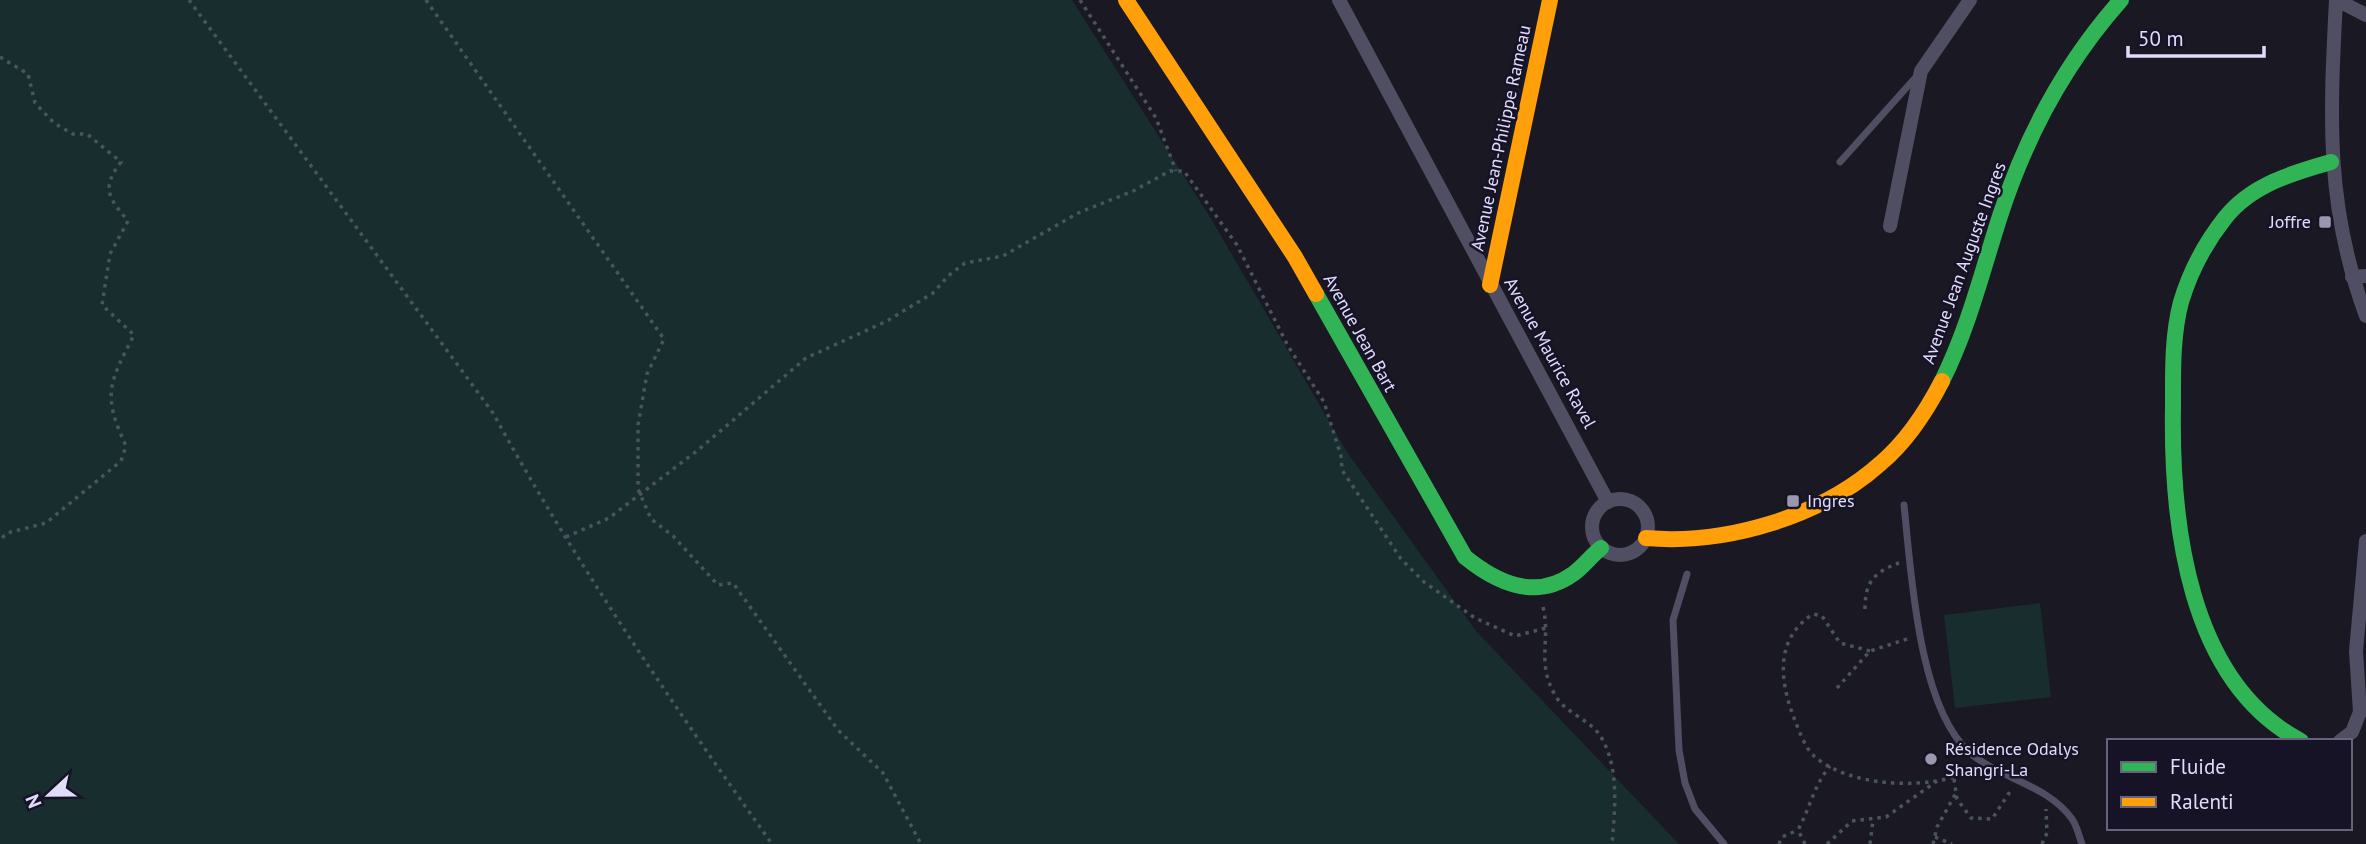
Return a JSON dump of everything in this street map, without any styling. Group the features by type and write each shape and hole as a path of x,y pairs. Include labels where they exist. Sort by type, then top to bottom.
{"street":[{"name":"Avenue Jean Bart","path":"1126,0 1295,257 1465,557 1502,584 1538,588 1572,574 1601,548"},
{"name":"Avenue Maurice Ravel","path":"1339,0 1608,502"},
{"name":"Avenue Jean-Philippe Rameau","path":"1490,285 1550,0"},
{"path":"1890,226 1921,71 1970,0"},
{"name":"Avenue Jean Auguste Ingres","path":"1646,538 1675,541 1735,534 1805,509 1862,478 1899,446 1937,391 1952,357 2013,180 2047,107 2072,62 2104,18 2121,0"},
{"path":"2366,15 2337,0 2330,116 2331,163 2338,216 2359,277 2366,316"},
{"path":"2297,739 2280,730 2242,690 2211,645 2188,577 2175,499 2175,332 2185,291 2201,253 2227,215 2259,188 2295,172 2331,163"},
{"path":"1627,500 1643,510 1647,519 1646,538 1637,550 1624,555 1601,548 1596,541 1592,523 1595,515 1608,502 1627,500"},
{"path":"2343,739 2352,732 2360,712 2356,651 2366,541"}],"lane":[{"path":"1840,162 1921,71"},
{"path":"1904,505 1919,636 1934,691 1950,722 1970,753 2046,795 2073,820 2082,844"},
{"path":"1687,574 1673,620 1679,750 1685,783 1695,809 1724,844"}],"path":[{"path":"190,0 492,413 530,482 715,763 772,844"},
{"path":"426,0 663,340 647,374 638,425 640,495 651,519 673,536 718,585 733,583 838,730 883,773 921,844"},
{"path":"1080,0 1156,118 1176,171"},
{"path":"0,57 27,74 35,103 54,123 73,134 87,134 121,162 109,177 109,199 128,221 110,254 102,306 134,335 117,368 109,400 111,415 126,446 121,461 46,523 7,533 0,540"},
{"path":"566,537 609,518 640,495 698,450 806,358 887,320 933,293 947,276 965,263 1003,256 1078,213 1133,191 1161,174 1184,171 1237,245 1288,346 1324,402 1341,456 1342,470 1401,559 1424,582 1475,618 1515,636 1546,628"},
{"path":"1865,609 1865,589 1878,570 1910,560"},
{"path":"1538,588 1546,628 1543,666 1556,698 1599,734 1614,775 1612,844"},
{"path":"1870,651 1840,643 1822,616 1813,614 1797,624 1785,651 1783,680 1788,703 1812,755 1830,766 1879,781 1908,784 1954,779 1986,763"},
{"path":"1837,688 1870,651 1884,644 1919,636"},
{"path":"1779,844 1782,837 1798,830 1808,813 1818,780 1830,766"},
{"path":"1954,779 1956,793 1971,818 1992,819 2018,780"},
{"path":"1827,844 1852,821 1886,817 1938,780"},
{"path":"1933,844 1956,793"},
{"path":"2042,844 2047,833 2046,795"},
{"path":"1870,844 1873,820"},
{"path":"1798,830 1805,844"},
{"path":"1935,837 1952,844"}],"green space":[{"path":"0,0 1072,0 1210,217 1347,452 1476,631 1679,844 0,844"},
{"path":"2040,603 2051,697 1955,708 1944,615"}],"traffic: fast":[{"path":"1942,381 1967,321 2010,186 2035,129 2082,49 2121,0"},
{"path":"2298,739 2263,714 2233,680 2210,639 2194,594 2176,499 2173,452 2174,354 2178,315 2189,280 2211,237 2225,218 2247,197 2273,182 2331,162"},
{"path":"1316,294 1465,557 1503,581 1531,587 1559,582 1577,571 1601,548"}],"traffic: slow":[{"path":"1126,0 1295,257 1316,294"},
{"path":"1490,285 1550,0"},
{"path":"1646,538 1677,539 1740,532 1801,512 1830,498 1881,463 1908,436 1942,381"}],"place":[{"name":"Joffre","path":"2325,222"},
{"name":"Ingres","path":"1793,501"},
{"name":"Résidence Odalys Shangri-La","path":"1931,759"}]}
